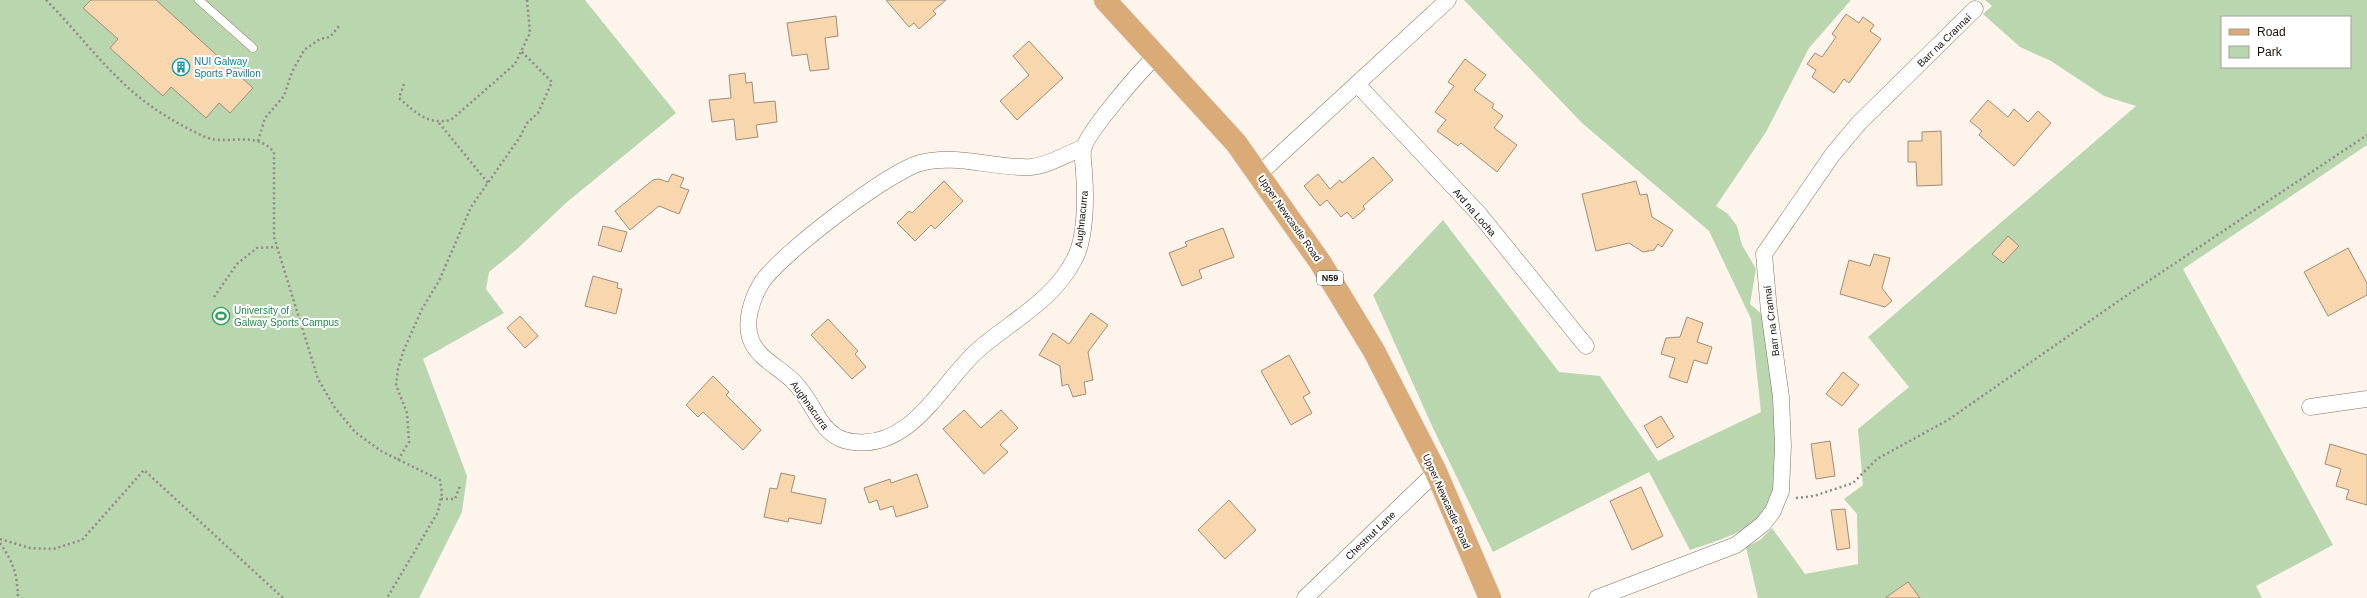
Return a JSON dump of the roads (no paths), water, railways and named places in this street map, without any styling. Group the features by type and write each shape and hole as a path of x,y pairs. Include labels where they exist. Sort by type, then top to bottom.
{"main road":[{"name":"Upper Newcastle Road","path":"1105,0 1236,143 1320,262 1374,351 1436,472 1490,598"}],"street":[{"path":"1259,174 1448,0"},
{"name":"Barr na Crannaí","path":"1597,598 1736,545 1763,524 1773,511 1781,492 1783,446 1781,397 1769,311 1764,254 1833,154 1859,123 1975,9"},
{"path":"1082,148 1106,113 1157,55"},
{"name":"Ard na Locha","path":"1357,84 1479,214 1586,346"},
{"name":"Aughnacurra","path":"1082,148 1085,194 1081,242 1069,269 1048,296 978,350 920,415 901,431 868,442 850,442 835,436 821,421 794,381 754,346 749,335 749,318 753,300 764,279 825,224 898,172 922,162 954,161 1030,167 1052,162 1082,148"},
{"path":"2310,407 2367,399"},
{"name":"Chestnut Lane","path":"1305,598 1436,472"}],"lane":[{"path":"199,0 253,48"}],"place":[{"name":"NUI Galway Sports Pavillon","path":"181,67"},
{"name":"University of Galway Sports Campus","path":"221,316"}]}
